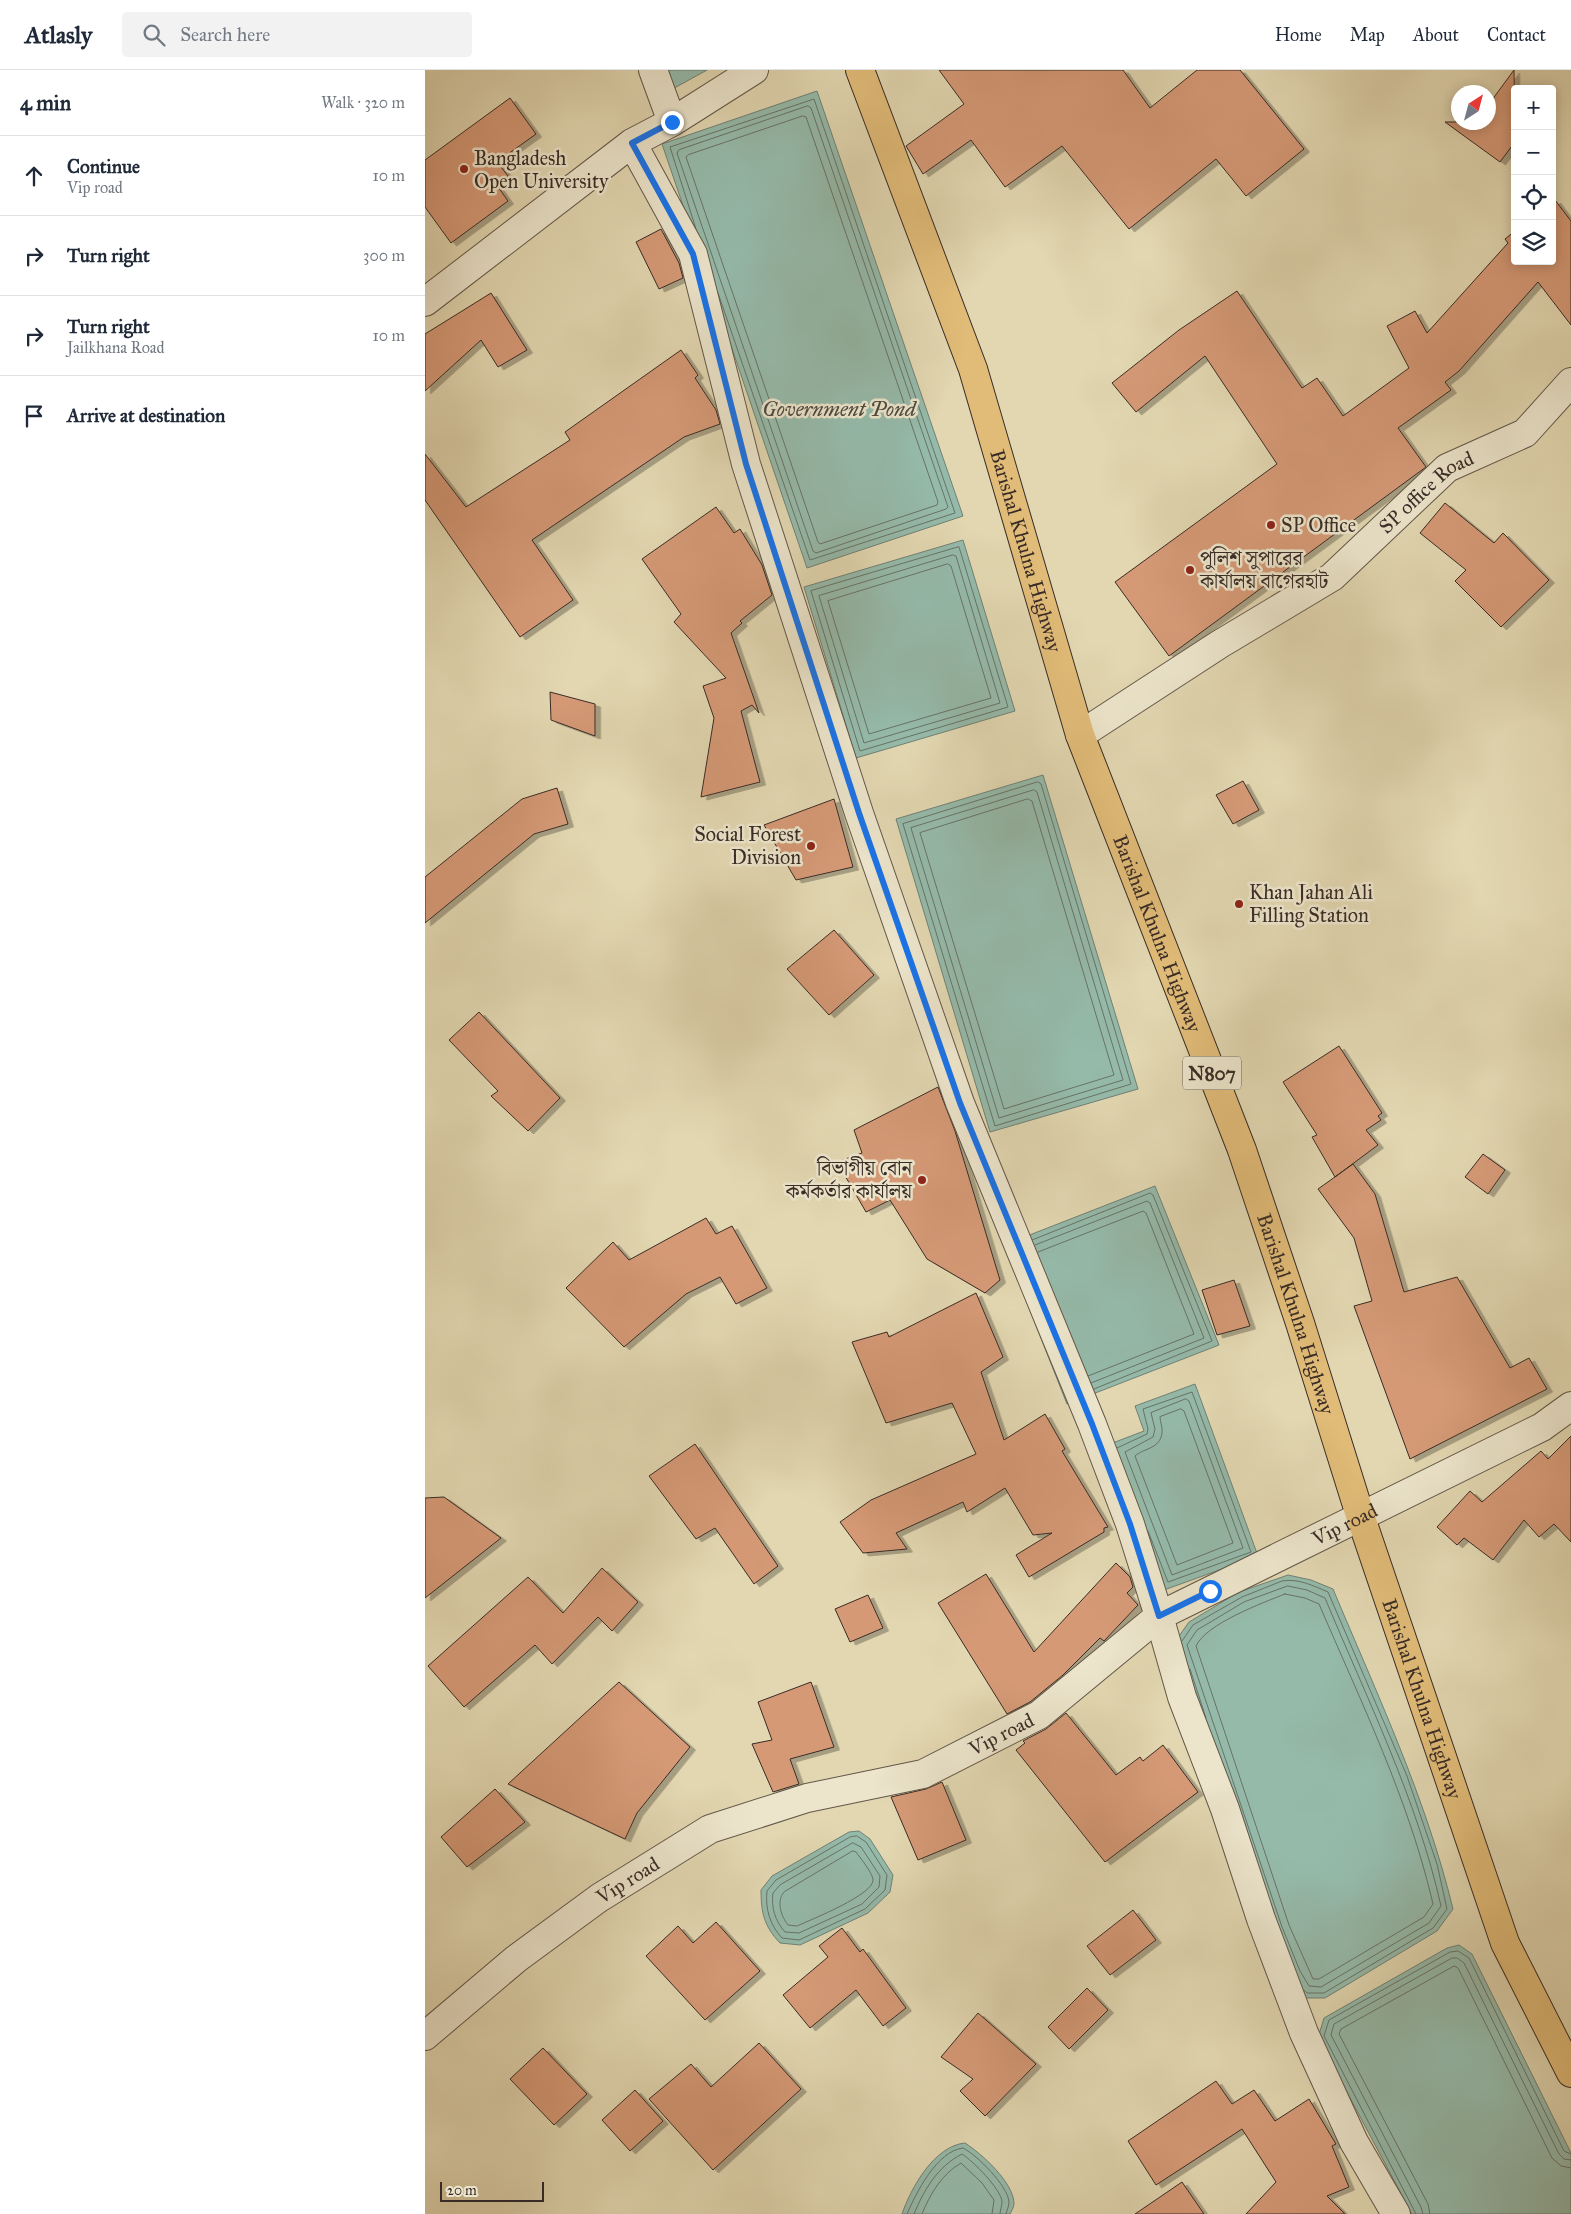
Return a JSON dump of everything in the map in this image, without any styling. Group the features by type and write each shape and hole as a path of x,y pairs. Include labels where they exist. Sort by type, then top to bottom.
{"highway":[{"name":"Barishal Khulna Highway","path":"860,70 973,369 1080,735 1242,1150 1300,1323 1361,1518 1505,1943 1571,2074"}],"street":[{"path":"653,70 672,122"},
{"path":"425,302 632,143 672,122 754,70"},
{"path":"632,143 693,254 746,464 859,813 960,1103 1092,1424 1130,1524 1182,1697 1225,1809 1261,1919 1304,2033 1354,2142 1396,2214"},
{"name":"SP office Road","path":"1080,735 1220,644 1332,577 1447,468 1525,433 1571,382"},
{"name":"Vip road","path":"425,2036 516,1959 599,1898 710,1829 807,1798 923,1774 1039,1715 1159,1616 1543,1427 1571,1406"}],"water":[{"path":"662,70 707,70 669,91"},
{"name":"Government Pond","path":"817,91 963,516 807,568 662,144"},
{"path":"963,540 1015,711 856,758 804,587"},
{"path":"1043,775 1138,1089 990,1132 896,819"},
{"path":"1155,1186 1219,1345 1067,1404 1004,1245"},
{"path":"1195,1384 1258,1556 1164,1590 1110,1444 1144,1431 1135,1406"},
{"path":"1288,1575 1311,1580 1333,1589 1415,1787 1442,1868 1453,1909 1437,1931 1325,1998 1303,1998 1174,1643 1189,1622 1239,1592"},
{"path":"859,1831 870,1839 893,1875 890,1892 868,1913 800,1945 780,1943 767,1925 762,1906 761,1890 772,1876 849,1832"},
{"path":"1459,1945 1472,1954 1571,2153 1571,2214 1412,2214 1318,2038 1324,2018 1447,1948"},
{"path":"965,2143 988,2161 1003,2178 1014,2203 1010,2214 902,2214 911,2192 925,2170 943,2152"}],"building":[{"path":"939,70 1123,70 1150,108 1197,70 1240,70 1304,149 1246,196 1216,159 1129,229 1062,146 1005,187 971,140 923,174 906,146 964,104"},
{"path":"1514,70 1514,85 1511,85 1511,147 1500,162 1456,130 1496,130 1496,94"},
{"name":"Bangladesh Open University","path":"510,98 536,134 497,162 508,176 496,184 508,201 451,243 425,207 425,160"},
{"path":"1556,201 1571,221 1571,325 1538,282 1459,371 1445,382 1451,390 1398,428 1426,467 1169,656 1115,582 1277,464 1205,356 1136,412 1112,383 1179,330 1237,291 1302,388 1317,378 1343,416 1409,368 1387,326 1415,311 1427,333 1508,243 1505,239 1511,234 1511,265 1556,265"},
{"path":"661,229 679,263 683,278 659,289 636,242"},
{"path":"491,293 527,350 498,367 481,340 425,391 425,334"},
{"path":"681,350 698,375 695,378 716,410 720,424 684,437 532,540 573,600 520,637 425,500 425,454 466,507 570,440 565,432"},
{"path":"1445,503 1494,543 1503,533 1549,580 1501,627 1455,581 1466,570 1420,533"},
{"path":"716,507 734,533 740,529 762,565 772,595 740,621 742,623 731,633 759,713 752,705 741,711 760,782 701,797 714,718 703,686 726,678 674,622 681,614 642,559"},
{"path":"550,692 595,704 595,736 551,720"},
{"path":"1243,781 1259,810 1233,824 1216,795"},
{"path":"557,788 568,824 534,834 425,923 425,877 522,799"},
{"name":"Social Forest Division","path":"834,799 853,867 796,880 764,825"},
{"path":"834,930 874,975 829,1015 787,969"},
{"path":"479,1012 560,1098 528,1131 491,1096 498,1091 449,1040"},
{"path":"1339,1046 1382,1113 1378,1116 1381,1120 1366,1130 1378,1145 1335,1177 1312,1137 1317,1135 1283,1082"},
{"path":"938,1087 955,1131 1000,1280 985,1293 927,1259 890,1200 866,1212 837,1162 862,1153 854,1130"},
{"path":"1483,1154 1505,1170 1488,1194 1465,1177"},
{"path":"1353,1164 1375,1194 1404,1292 1457,1277 1510,1368 1529,1358 1547,1389 1410,1459 1354,1306 1372,1301 1354,1238 1318,1189"},
{"path":"706,1218 716,1234 732,1226 767,1288 736,1304 720,1277 686,1294 624,1347 566,1288 613,1242 629,1260"},
{"path":"1234,1280 1250,1326 1217,1335 1202,1290"},
{"path":"976,1293 1003,1357 981,1372 1004,1440 1045,1414 1065,1449 1062,1451 1108,1527 1104,1528 1104,1532 1029,1577 1016,1555 1052,1533 1033,1535 1005,1488 967,1512 963,1502 896,1533 907,1549 863,1553 840,1522 871,1500 976,1454 952,1403 886,1423 852,1342 887,1332 889,1337"},
{"path":"1571,1436 1571,1542 1554,1524 1539,1537 1524,1520 1493,1560 1464,1538 1457,1545 1437,1527 1470,1491 1482,1502 1541,1451 1548,1459"},
{"path":"695,1444 778,1566 754,1584 715,1528 696,1539 649,1476"},
{"path":"444,1497 501,1538 425,1598 425,1498"},
{"path":"1116,1563 1130,1577 1133,1587 1127,1593 1138,1605 1104,1641 1100,1638 1063,1675 1030,1702 1007,1714 938,1603 986,1574 1034,1652"},
{"path":"602,1568 638,1602 612,1631 598,1617 552,1664 535,1645 464,1707 428,1666 528,1577 563,1613"},
{"path":"868,1595 883,1628 850,1642 835,1609"},
{"path":"619,1682 690,1747 637,1813 625,1839 508,1784"},
{"path":"811,1682 834,1747 790,1759 799,1784 773,1792 752,1744 772,1740 758,1702"},
{"path":"1066,1713 1116,1775 1140,1757 1143,1761 1163,1745 1198,1792 1105,1862 1016,1750 1025,1743 1023,1741 1046,1729"},
{"path":"942,1782 966,1840 918,1860 891,1797 926,1789"},
{"path":"495,1789 525,1822 467,1867 441,1837"},
{"path":"1133,1910 1156,1940 1110,1975 1087,1946"},
{"path":"716,1922 760,1971 705,2020 646,1956 678,1926 693,1943"},
{"path":"842,1928 860,1952 863,1949 906,2008 883,2026 856,1990 810,2028 783,1995 828,1957 819,1946"},
{"path":"1087,1988 1108,2010 1069,2049 1048,2027"},
{"path":"978,2013 1036,2064 985,2116 960,2091 973,2079 941,2057"},
{"path":"759,2043 801,2089 713,2170 649,2099 691,2064 711,2087"},
{"path":"543,2048 587,2094 554,2125 510,2079"},
{"path":"1216,2081 1232,2104 1254,2090 1275,2121 1309,2099 1336,2144 1332,2146 1349,2187 1327,2196 1345,2214 1246,2214 1276,2182 1242,2129 1156,2185 1128,2141"},
{"path":"635,2090 663,2121 630,2151 602,2120"},
{"path":"1182,2182 1204,2214 1135,2214"}],"place":[{"name":"Bangladesh Open University","path":"464,169"},
{"name":"SP Office","path":"1271,525"},
{"name":"পুলিশ সুপারের কার্যালয় বাগেরহাট","path":"1190,570"},
{"name":"Social Forest Division","path":"811,846"},
{"name":"Khan Jahan Ali Filling Station","path":"1239,904"},
{"name":"বিভাগীয় বোন কর্মকর্তার কার্যালয়","path":"922,1180"}],"route":[{"path":"672,122 632,143 693,254 746,464 859,813 960,1103 1092,1424 1130,1524 1159,1616 1210,1591"}]}
